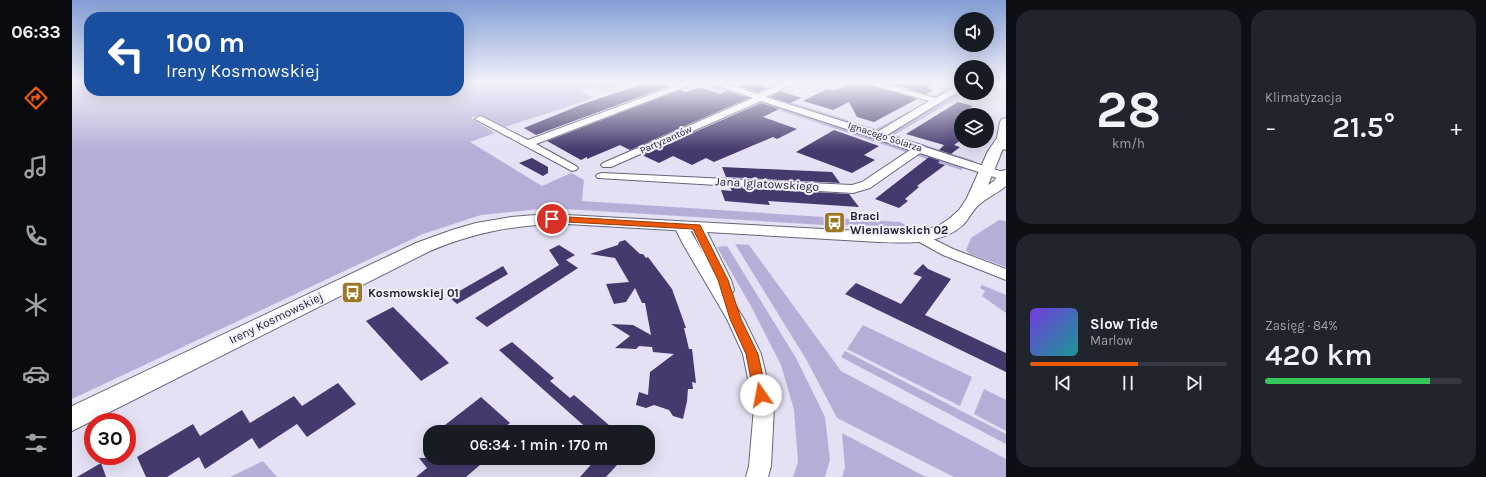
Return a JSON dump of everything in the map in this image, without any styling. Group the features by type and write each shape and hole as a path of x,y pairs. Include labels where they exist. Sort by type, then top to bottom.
{"street":[{"path":"528,144 633,105"},
{"name":"Partyzantów","path":"604,171 746,105"},
{"name":"Ignacego Solarza","path":"786,105 1006,175"},
{"path":"880,135 931,105"},
{"path":"480,119 572,168"},
{"path":"1005,142 1006,122"},
{"name":"Ireny Kosmowskiej","path":"973,201 982,178 987,170 994,149 1005,142"},
{"name":"Jana Iglatowskiego","path":"604,171 853,189 866,185 920,148"},
{"name":"Ireny Kosmowskiej","path":"72,419 423,247 463,231 498,223 539,219 879,237 919,236 940,232 950,226 973,201 1000,184 1006,175"},
{"path":"689,226 690,244 735,319 752,354 764,408 760,466 757,477"},
{"path":"919,236 948,252 1006,275"}],"shaded area":[{"path":"72,105 572,105 505,127 481,115 471,118 495,133 470,142 542,186 571,173 584,180 582,201 900,222 907,226 823,225 549,208 481,215 423,234 72,399"},
{"path":"764,105 801,105 876,129 921,105 945,105 894,135 975,161 961,170"},
{"path":"999,220 1006,221 1006,267 970,254 966,250 971,238"},
{"path":"735,244 749,245 841,371 1006,459 1006,477 954,477 837,418 806,359"},
{"path":"727,246 796,358 825,417 830,460 825,477 793,477 798,462 794,410 781,365 752,308 717,247"},
{"path":"982,285 1006,295 1006,313 982,296 985,291 980,288"},
{"path":"863,325 972,377 960,406 847,349"},
{"path":"845,351 1006,434 1006,444 841,357"},
{"path":"984,389 1006,400 1006,431 974,414"},
{"path":"842,433 926,477 842,477 845,467"},
{"path":"263,461 277,477 230,477"}],"building":[{"path":"580,105 617,105 536,135 524,128"},
{"path":"640,105 732,105 630,150 620,145 587,159 587,157 581,160 547,141"},
{"path":"756,105 768,105 779,109 763,117 797,129 777,139 773,137 714,162 706,158 692,165 673,156 659,163 642,155"},
{"path":"817,105 842,105 833,110"},
{"path":"851,105 905,105 874,122 857,117"},
{"path":"953,105 973,106 970,108 954,108 954,148 959,148 951,154 939,150 944,145 906,134"},
{"path":"834,130 879,146 864,155 875,160 852,173 796,152"},
{"path":"929,157 940,161 938,163 945,165 917,186 919,187 905,199 908,201 899,208 875,199"},
{"path":"532,158 548,167 548,173 543,176 519,163"},
{"path":"722,167 832,172 840,183 726,177"},
{"path":"730,187 849,194 859,207 768,201 770,205 725,201 721,190 732,191"},
{"path":"625,240 640,254 643,254 646,258 648,257 672,289 686,328 684,328 689,349 692,349 696,383 692,382 693,389 688,389 683,419 673,416 669,410 654,405 646,408 636,405 639,392 648,395 650,372 674,354 653,352 652,347 639,346 636,349 615,348 630,336 611,324 633,325 651,335 645,303 642,303 635,288 626,302 614,304 606,284 629,282 615,258 590,254 618,245 619,242"},
{"path":"559,245 575,255 566,260 578,268 487,327 475,318 559,265 549,250"},
{"path":"923,264 928,269 951,279 925,315 1006,353 1006,372 845,294 856,283 901,304 922,277 913,274"},
{"path":"503,266 508,274 457,304 449,297"},
{"path":"393,307 449,363 421,381 366,321"},
{"path":"512,342 554,378 550,381 570,398 574,395 609,425 583,425 499,350"},
{"path":"338,383 356,404 307,437 297,424 259,449 252,438 205,469 199,457 167,477 146,477 137,457 193,424 200,436 242,410 250,423 294,396 302,406"},
{"path":"481,397 510,423 508,425 445,425"},
{"path":"98,465 102,465 106,477 77,477"},
{"path":"425,465 480,465 466,477 416,477 427,468"},
{"path":"591,465 617,465 606,477 580,477"}],"place":[{"name":"Braci Wieniawskich 02","path":"835,223"},
{"name":"Kosmowskiej 01","path":"353,293"}],"route":[{"path":"552,219 697,226 704,244 723,280 735,319 752,354 761,395"}]}
